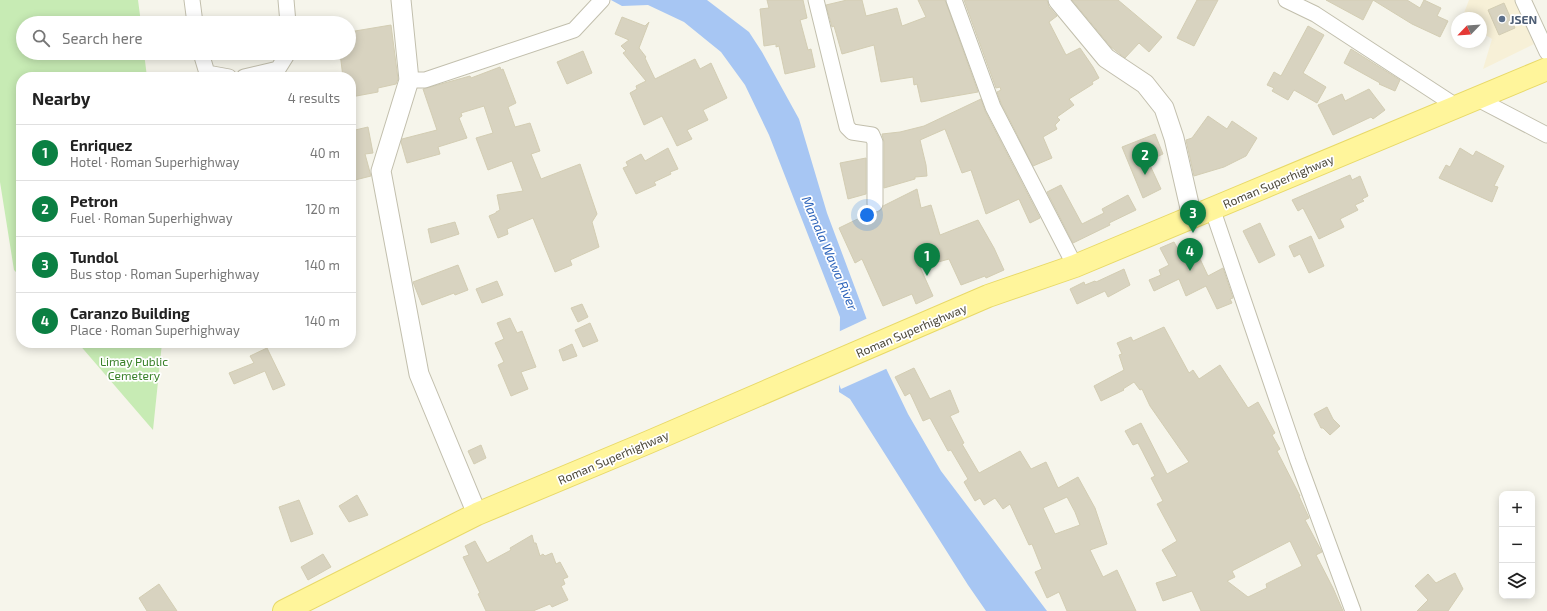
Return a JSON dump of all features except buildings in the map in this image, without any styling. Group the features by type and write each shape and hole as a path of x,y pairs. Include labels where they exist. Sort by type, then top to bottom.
{"main road":[{"name":"Roman Superhighway","path":"284,611 478,514 988,296 1075,266 1547,69"}],"street":[{"path":"192,0 194,16"},
{"path":"286,0 287,16"},
{"path":"401,0 409,80 381,171 419,374 478,514"},
{"path":"409,80 425,80 574,30 602,0"},
{"path":"816,0 847,127 852,132 872,135 875,142 875,204"},
{"path":"954,0 993,107 1075,266"},
{"path":"1058,0 1106,58 1145,84 1164,108 1174,138 1192,217"},
{"path":"1286,0 1315,14 1456,106"},
{"path":"1523,0 1547,52"},
{"path":"203,60 207,72"},
{"path":"265,72 278,69 284,60"},
{"path":"1476,98 1547,135"},
{"path":"1212,208 1298,461 1353,611"}],"shaded area":[{"path":"1469,0 1515,0 1534,44 1483,69 1492,39 1487,36 1487,12 1464,12"}],"green space":[{"path":"0,0 138,0 140,16 16,16 16,60 145,60 146,72 16,72 16,272 14,270 0,182"},
{"name":"Limay Public Cemetery","path":"82,348 161,348 153,430"}],"water":[{"name":"Mamala Wawa River","path":"611,0 707,0 749,32 762,52 799,119 827,213 882,360 908,414 941,471 1047,611 986,611 850,399 839,392 840,317 769,135 745,85 721,52 684,22 648,5 622,6"}],"pier":[{"path":"868,318 888,368 841,389 837,380 838,332"}],"place":[{"name":"JSEN","path":"1502,19"},
{"name":"Petron","path":"1145,175"},
{"name":"Tundol","path":"1193,233"},
{"name":"Caranzo Building","path":"1190,271"},
{"name":"Enriquez","path":"927,276"}]}
